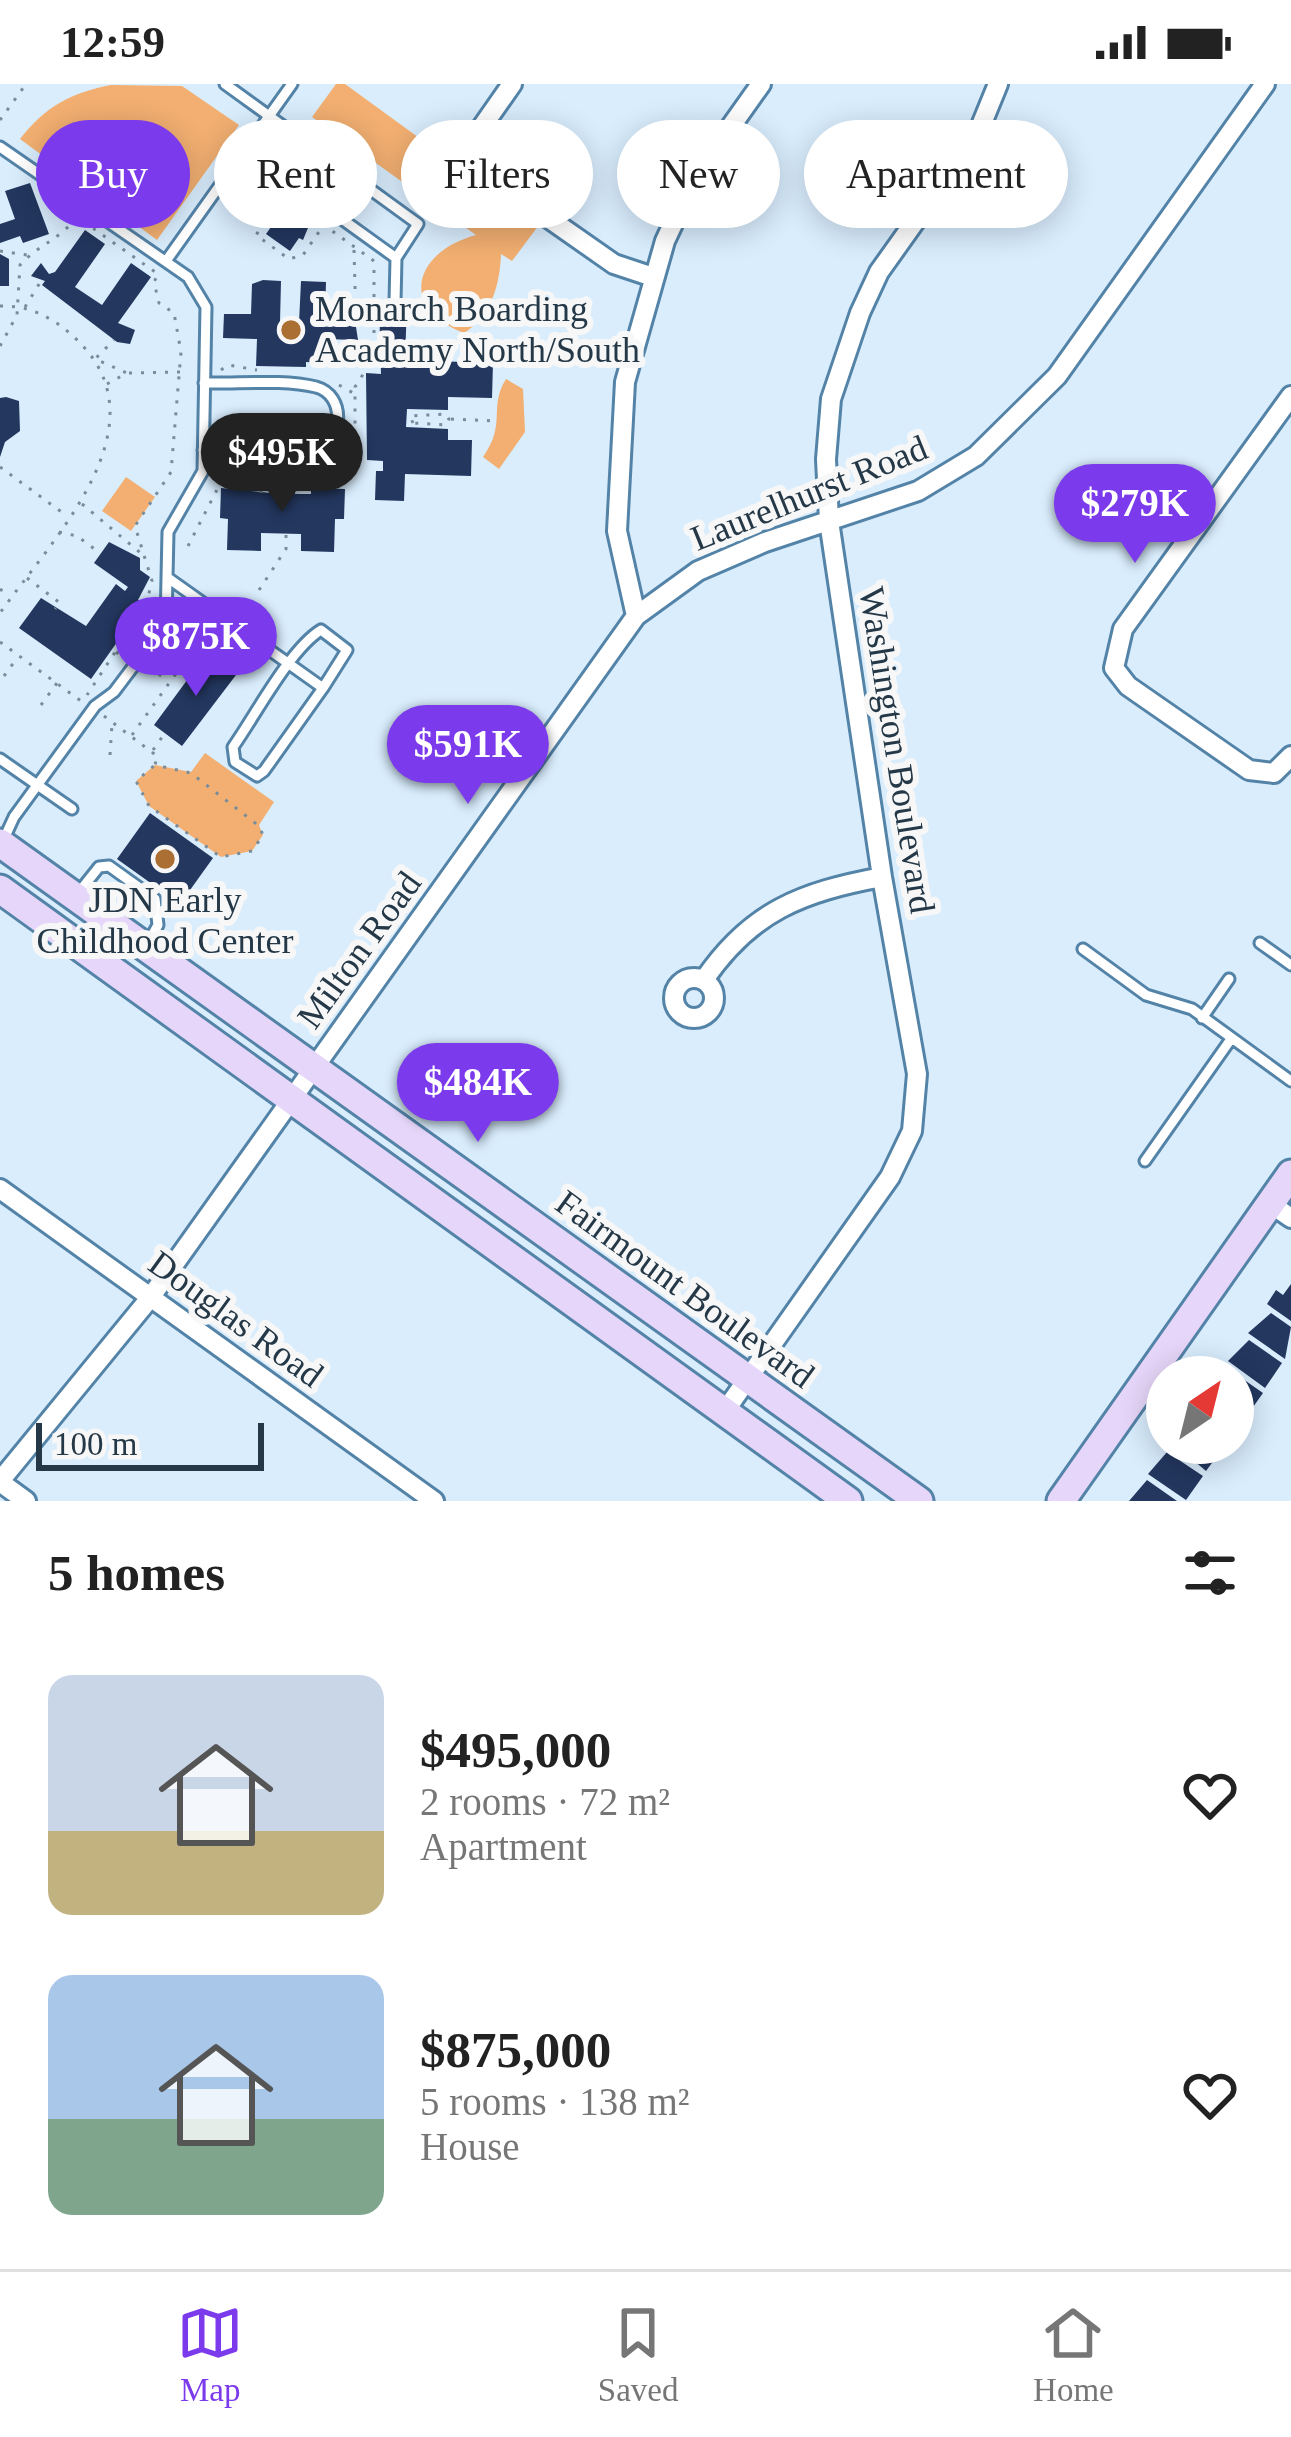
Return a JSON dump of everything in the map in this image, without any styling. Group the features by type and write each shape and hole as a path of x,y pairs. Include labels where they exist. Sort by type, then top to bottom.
{"main road":[{"name":"Fairmount Boulevard","path":"0,844 919,1501"},
{"name":"Fairmount Boulevard","path":"0,889 848,1501"},
{"path":"1061,1501 1281,1211 1291,1174"}],"street":[{"path":"512,84 461,157 614,264 653,278"},
{"path":"636,616 617,531 625,382 653,278 694,177 760,84"},
{"name":"Washington Boulevard","path":"725,1411 890,1177 912,1131 917,1073 882,877 829,521 826,459 831,399 860,313 879,272 978,133 998,84"},
{"name":"Laurelhurst Road","path":"636,616 698,571 918,491 976,456 1018,420 1057,376 1265,84"},
{"path":"1291,396 1115,648 1114,668 1128,686 1249,770 1274,773 1291,756"},
{"name":"Milton Road","path":"0,1482 150,1298 636,616"},
{"path":"704,980 743,929 776,909 823,888 882,877"},
{"name":"Douglas Road","path":"0,1189 434,1501"},
{"path":"0,1482 26,1501"}],"lane":[{"path":"225,84 418,224 396,258 395,302"},
{"path":"268,120 292,84"},
{"path":"0,147 166,261 203,295 205,383 203,471 168,532 166,623 114,692 95,706 0,844"},
{"path":"166,261 214,194"},
{"path":"354,228 396,258"},
{"path":"203,450 316,448 332,438 339,422 335,400 319,387 205,383"},
{"path":"168,578 323,688"},
{"path":"321,630 342,642 344,659 323,688 265,770 257,776 235,763 230,755 233,747 321,630"},
{"path":"0,758 71,809"},
{"path":"75,896 99,867 109,866 158,905 158,925 145,945"},
{"path":"1260,943 1291,965"},
{"path":"1083,949 1146,994 1202,1018 1291,1081"},
{"path":"1202,1018 1229,980"},
{"path":"1145,1161 1231,1040"}],"path":[{"path":"0,120 26,84"},
{"path":"0,642 82,701 138,618 152,581 135,526 171,472 180,372 174,313 159,303 154,289 158,274 76,217 57,241 20,265 20,308"},
{"path":"261,228 256,236 289,259 303,255 323,228"},
{"path":"304,494 304,461 321,470 340,468 356,457 356,386 374,356 374,261 329,228"},
{"path":"306,236 313,241"},
{"path":"355,248 356,321"},
{"path":"0,251 29,255"},
{"path":"0,346 41,281"},
{"path":"0,306 20,308 64,327 95,359 128,373 180,372"},
{"path":"95,359 114,340"},
{"path":"0,613 79,501 107,448 111,423 95,359"},
{"path":"105,385 128,373"},
{"path":"356,397 365,397"},
{"path":"446,414 449,419 446,424 413,425 410,416 446,414"},
{"path":"449,419 498,421"},
{"path":"356,450 367,452"},
{"path":"261,493 265,463 283,462"},
{"path":"0,467 68,516"},
{"path":"188,546 222,480 262,477"},
{"path":"79,501 145,556"},
{"path":"57,532 77,536 100,554"},
{"path":"259,590 286,549 286,534"},
{"path":"25,577 60,603 55,609"},
{"path":"0,590 11,597"},
{"path":"115,651 122,657 146,625 138,618"},
{"path":"131,736 205,633 222,647 223,659"},
{"path":"4,676 19,656"},
{"path":"149,668 170,682"},
{"path":"41,705 57,683"},
{"path":"104,716 152,752 155,765"},
{"path":"110,755 112,722"},
{"path":"152,752 165,733"},
{"path":"155,765 191,772 259,826 262,835 252,851 221,856 149,806 136,781 155,765"}],"shaded area":[{"path":"336,84 345,84 401,125 401,181 377,164 377,120 312,117"},
{"path":"111,85 182,86 232,120 214,120 214,160 190,194 190,120 37,120 83,92"},
{"path":"36,121 36,151 20,139"},
{"path":"141,228 166,228 157,240"},
{"path":"466,228 537,228 512,261 501,254 492,299 464,333 429,309 422,280 439,253 476,235"},
{"path":"506,379 523,389 525,432 499,469 483,457 494,435 498,399"},
{"path":"126,477 155,497 131,531 102,511"},
{"path":"205,753 274,802 259,825 263,835 252,851 221,857 149,806 136,781 155,765 191,772"}],"building":[{"path":"30,183 36,199 36,228 47,228 49,234 23,243 20,236 0,243 0,224 15,219 5,191"},
{"path":"270,228 308,228 290,251 266,234"},
{"path":"85,230 105,244 75,287 102,305 131,263 151,277 118,323 135,330 130,344 117,342 42,285 45,281 31,276 41,263 49,274 55,272"},
{"path":"0,254 9,259 9,286 0,286"},
{"name":"Monarch Boarding Academy North/South","path":"281,281 280,322 299,323 301,281 326,282 325,313 354,314 358,340 324,339 323,363 256,366 257,339 223,338 224,314 251,314 252,284"},
{"path":"379,302 407,303 405,360 493,363 492,398 448,397 448,410 407,409 406,427 448,429 448,440 472,440 471,476 405,474 404,501 375,500 376,471 383,471 383,461 367,460 366,373 381,374"},
{"path":"0,398 19,401 20,431 5,442 0,457"},
{"path":"270,472 296,473 295,494 311,494 311,488 345,489 344,519 335,519 334,552 301,551 301,534 261,533 261,551 227,550 228,519 220,518 221,488 270,493"},
{"path":"109,542 140,558 140,570 150,577 138,600 144,604 91,679 19,628 41,598 86,626 116,584 125,591 128,587 94,563"},
{"path":"207,653 232,666 236,675 182,746 154,725"},
{"name":"JDN Early Childhood Center","path":"150,813 213,858 180,904 117,859"},
{"path":"1291,1284 1291,1321 1267,1304 1276,1290 1283,1295"},
{"path":"1271,1313 1291,1327 1285,1359 1248,1333"},
{"path":"1249,1340 1282,1363 1265,1388 1254,1380 1254,1356 1233,1356"},
{"path":"1157,1464 1185,1464 1203,1476 1186,1500 1148,1474"},
{"path":"1147,1480 1177,1501 1129,1501"}],"place":[{"name":"Monarch Boarding Academy North/South","path":"291,330"},
{"name":"JDN Early Childhood Center","path":"165,859"}]}
